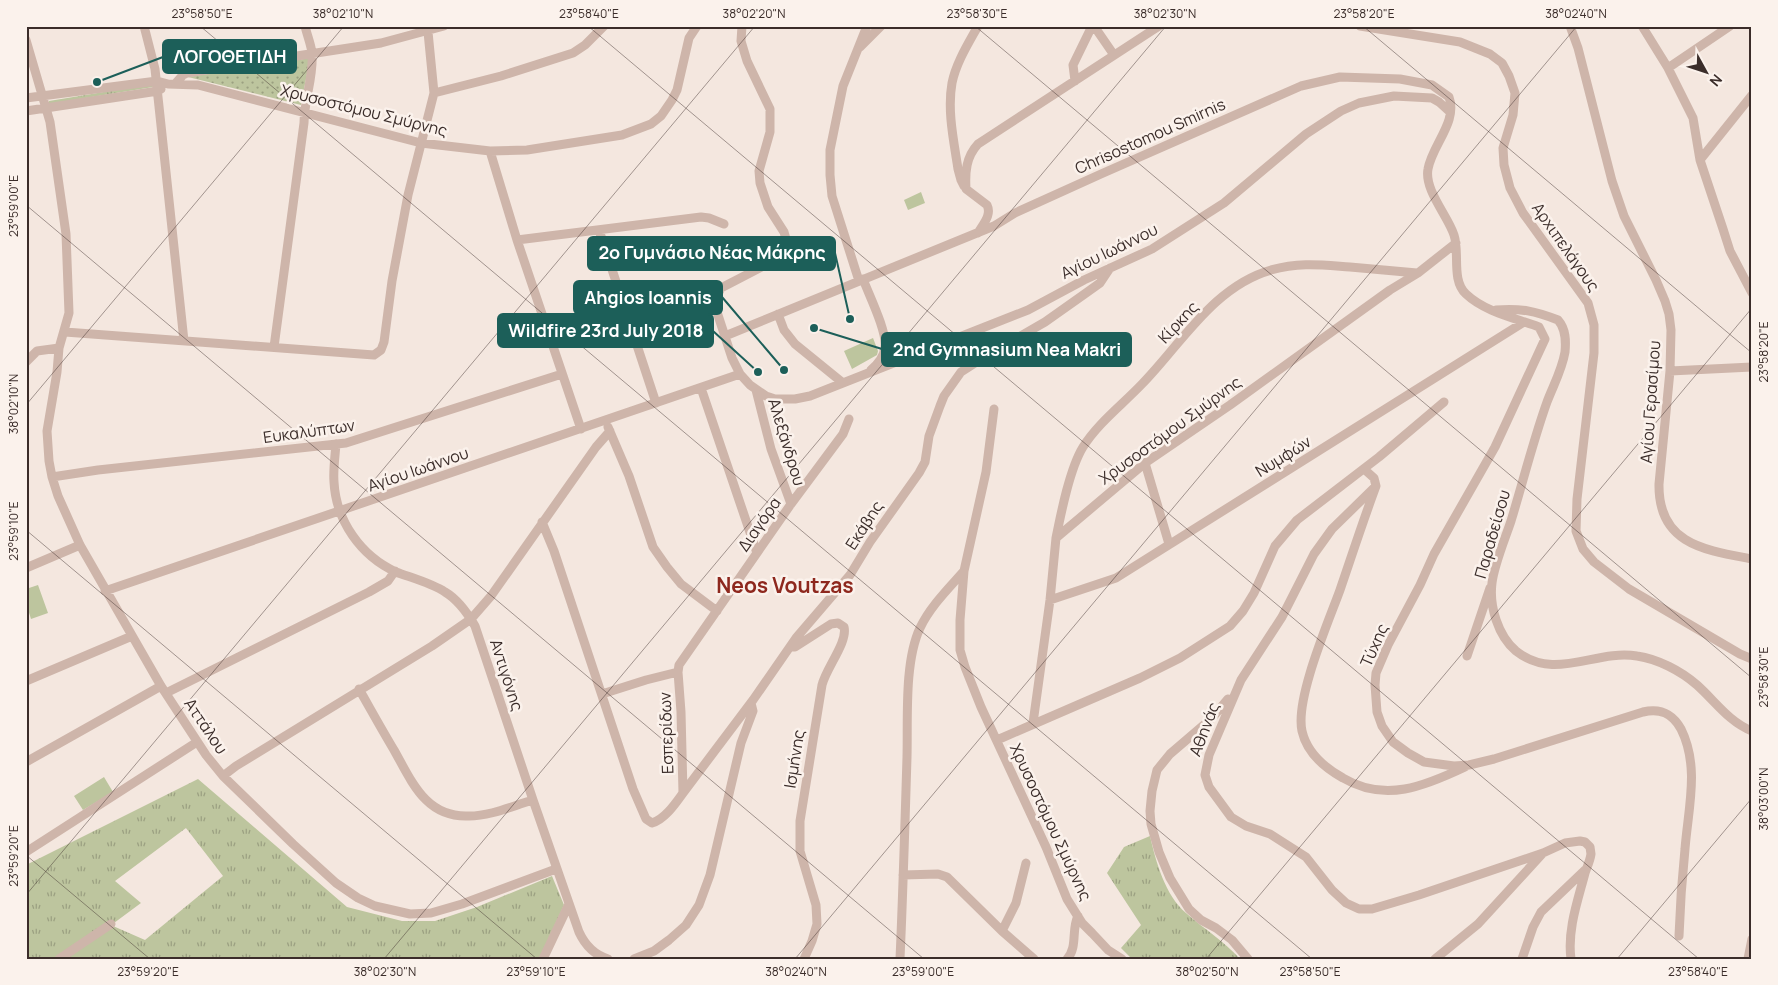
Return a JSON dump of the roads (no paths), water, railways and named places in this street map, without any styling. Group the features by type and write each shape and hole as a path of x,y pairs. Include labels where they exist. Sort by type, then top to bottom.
{"street":[{"path":"144,26 157,81 184,340"},
{"path":"274,348 304,123 304,111 310,85 312,53 305,26"},
{"path":"26,111 158,92 187,73 381,43 428,32 444,26"},
{"path":"434,93 501,76 566,55 585,45 604,26"},
{"name":"Χρυσοστόμου Σμύρνης","path":"26,98 157,81 207,87 421,142 490,152 527,150 578,143 622,134 651,124 660,116 672,100 679,82 689,38 697,26"},
{"path":"742,26 741,41 746,61 770,109 770,132 759,171 760,183 768,207 784,232 786,245 775,260 747,276 727,284 718,293 715,306 732,358 740,374 756,390"},
{"path":"867,26 843,86 830,150 830,175 837,214 861,280 883,332 886,346 881,358 869,372"},
{"path":"857,49 881,26"},
{"path":"978,26 958,65 952,82 951,97 960,180 966,189 987,205 989,209 988,217 978,233"},
{"path":"1075,81 1073,65 1093,26 1114,55"},
{"path":"966,189 967,162 971,151 978,144 1159,26"},
{"name":"Αρχιπελάγους","path":"1360,26 1460,42 1490,54 1502,63 1515,93 1513,115 1503,148 1504,166 1510,188 1523,213 1588,303 1594,325 1594,353 1577,499 1576,531 1583,549 1594,562 1629,589 1740,654 1752,659"},
{"name":"Αγίου Γερασίμου","path":"1570,26 1578,48 1612,181 1624,216 1666,301 1670,330 1670,371 1659,484 1659,497 1663,514 1673,530 1681,538 1712,551 1752,559"},
{"path":"1642,26 1668,68 1693,118 1700,160 1730,250 1752,293"},
{"path":"1668,68 1730,26"},
{"path":"65,332 374,355 381,350 384,342 392,281 403,223 434,93 428,32"},
{"name":"Αττάλου","path":"26,40 43,96 54,144 66,234 70,307 65,332 59,348 47,430 52,477 58,496 80,545 163,690 197,742 223,776 336,883 358,898 382,909 410,914 431,913 462,904 556,869"},
{"name":"Chrisostomou Smirnis","path":"725,336 978,233 1100,174 1300,86 1340,77 1400,79 1424,83 1438,88 1449,97 1451,104 1450,112"},
{"name":"Αγίου Ιωάννου","path":"756,390 766,396 776,398 795,399 810,396 1028,310 1152,249 1202,218 1224,203 1306,134 1341,111 1359,104 1394,96 1432,98 1450,112"},
{"path":"1700,160 1752,96"},
{"path":"1450,112 1447,126 1428,169 1427,180 1452,229 1456,243"},
{"path":"490,152 517,240 581,429"},
{"path":"517,240 701,217 724,224"},
{"path":"599,230 656,403"},
{"name":"Χρυσοστόμου Σμύρνης","path":"1033,723 1050,600 1056,538 1145,463 1230,406 1390,290 1418,273 1456,243"},
{"name":"Τύχης","path":"1456,243 1458,282 1465,293 1478,304 1493,311 1539,327 1545,339 1544,345 1495,447 1434,554 1388,645 1376,673 1377,712 1386,734 1393,742 1424,762 1454,766 1469,765 1643,712 1654,710 1665,713 1672,718 1684,735 1692,763 1679,936"},
{"name":"Κίρκης","path":"1056,538 1075,466 1082,449 1093,432 1143,383 1187,333 1237,286 1269,271 1294,265 1317,264 1418,273"},
{"name":"Εκάβης","path":"602,694 636,797 646,819 652,823 660,820 683,793 796,638 850,575 870,542 925,462 929,436 938,410 944,396 961,372 1045,322 1100,283 1110,268"},
{"name":"Παραδείσου","path":"1493,311 1515,308 1527,309 1558,320 1565,332 1566,345 1492,582 1492,595 1499,629 1510,646 1527,658 1540,663 1568,665 1623,655 1654,660 1688,677 1736,723 1752,731"},
{"path":"778,314 784,330 795,344 843,383"},
{"name":"Νυμφών","path":"1050,600 1116,578 1524,322"},
{"path":"26,362 37,351 59,348"},
{"path":"1670,371 1752,367"},
{"name":"Ευκαλύπτων","path":"52,477 89,471 351,442 562,374"},
{"name":"Αγίου Ιωάννου","path":"105,591 740,374"},
{"path":"701,388 757,553"},
{"name":"Αλεξάνδρου","path":"756,390 771,449 791,504"},
{"path":"997,740 1140,678 1180,658 1230,626 1243,611 1254,593 1266,562 1275,546 1297,520 1364,469 1444,402"},
{"name":"Χρυσοστόμου Σμύρνης","path":"994,409 986,472 964,571 960,620 960,650 965,667 1046,847 1067,899 1092,934 1108,950 1122,959"},
{"name":"Διαγόρα","path":"678,672 681,662 791,504 843,434 849,419"},
{"path":"606,421 653,547 681,584 717,611"},
{"path":"223,776 244,760 432,646 471,619 491,596 596,447 610,431"},
{"name":"Αντιγόνης","path":"336,444 334,482 340,512 349,529 366,553 380,564 395,572 443,590 471,619 481,642 569,904 584,941 597,954 608,959"},
{"path":"1145,463 1169,544"},
{"path":"1364,469 1374,478 1376,486 1303,701 1302,732 1312,753 1319,760 1335,773 1355,785 1372,790 1403,790 1435,781 1469,765"},
{"name":"Αθηνάς","path":"1376,486 1332,529 1314,554 1282,617 1241,680 1208,755 1205,775 1209,787 1231,817 1246,826 1270,834 1306,857 1332,890 1352,906 1359,909 1372,909 1419,895 1543,853 1565,843 1580,841 1590,847 1591,854 1587,868"},
{"path":"542,522 554,551 602,694 678,672"},
{"path":"26,568 80,545"},
{"path":"900,959 909,673 916,640 926,618 964,571"},
{"path":"26,762 163,690 369,592 388,581 395,572"},
{"path":"1467,656 1492,582"},
{"name":"Ισμήνης","path":"790,648 795,647 831,624 838,623 844,627 843,641 824,678 800,821 800,852 816,905 817,924 804,959"},
{"path":"26,682 132,636"},
{"name":"Εσπερίδων","path":"678,672 683,793"},
{"path":"360,689 417,791 438,809 451,815 470,816 494,812 533,800"},
{"path":"1236,691 1212,718 1170,754 1158,770 1152,791 1150,811 1151,824 1158,852 1170,878 1189,909 1201,920 1232,940 1248,959"},
{"path":"634,959 654,951 669,940 686,925 699,905 710,875 738,752 753,711 750,703"},
{"path":"26,852 197,742"},
{"path":"1435,959 1484,918 1543,853"},
{"path":"1002,931 1018,897 1026,863"},
{"path":"1522,959 1533,927 1541,912 1587,868"},
{"path":"1571,959 1570,950 1573,924 1587,868"},
{"path":"903,875 938,874 946,877 1034,959"},
{"path":"544,959 569,904"},
{"path":"1067,959 1074,948 1074,924 1078,916"},
{"path":"59,959 111,924"},
{"path":"1748,959 1752,940"}],"place":[{"name":"ΛΟΓΟΘΕΤΙΔΗ","path":"97,82"},
{"name":"2ο Γυμνάσιο Νέας Μάκρης","path":"850,319"},
{"name":"2nd Gymnasium Nea Makri","path":"814,328"},
{"name":"Ahgios Ioannis","path":"784,370"},
{"name":"Wildfire 23rd July 2018","path":"758,372"}],"district":[{"name":"Neos Voutzas","path":"785,586"}]}
